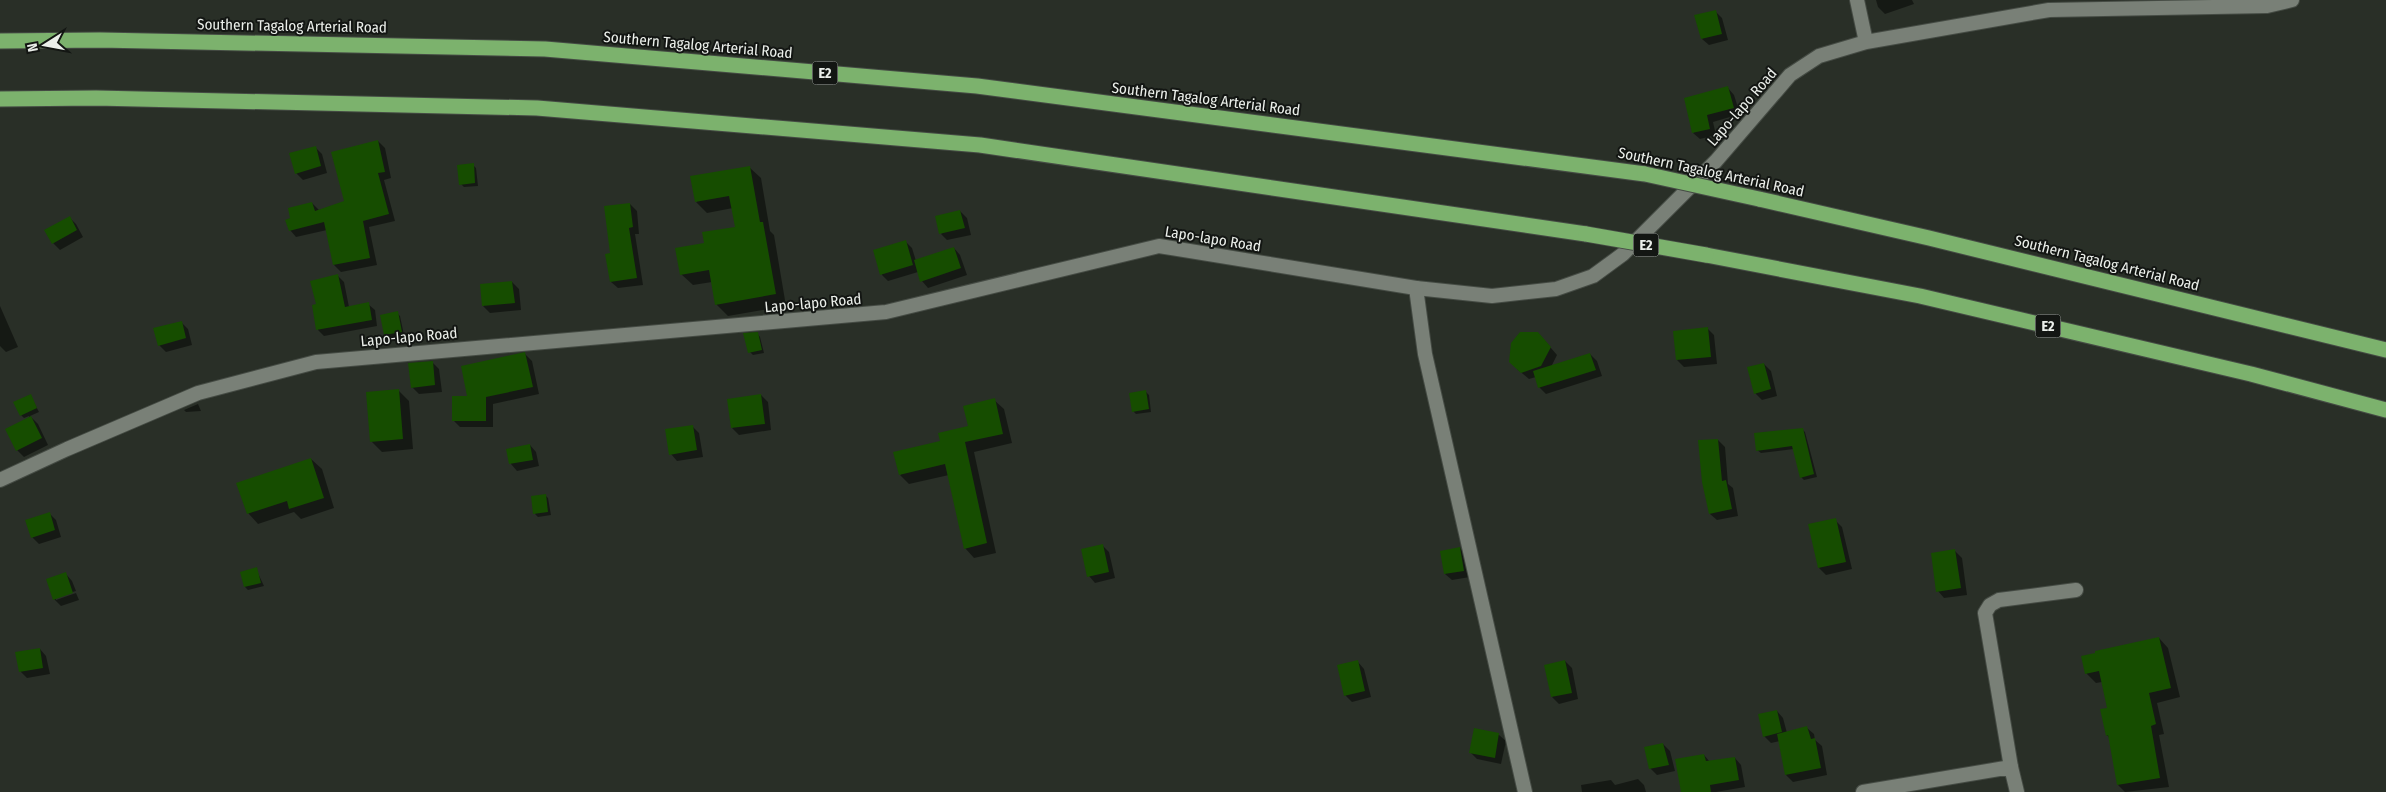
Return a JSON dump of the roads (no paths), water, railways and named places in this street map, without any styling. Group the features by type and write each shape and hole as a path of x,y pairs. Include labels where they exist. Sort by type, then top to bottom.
{"highway":[{"name":"Southern Tagalog Arterial Road","path":"0,41 100,40 546,49 977,86 1645,174 1948,242 2386,350"},
{"name":"E2","path":"0,99 96,98 537,108 980,145 1586,234 1920,296 2251,374 2386,410"}],"street":[{"path":"1857,0 1866,42"},
{"name":"Lapo-lapo Road","path":"0,480 198,393 316,362 886,312 1159,246 1416,288 1492,296 1556,289 1593,276 1623,254 1716,161 1790,76 1820,56 1866,42 2050,10 2267,6 2292,0"},
{"path":"1416,288 1425,354 1525,792"},
{"path":"2017,792 2011,767 1985,613 1990,605 1999,600 2076,590"},
{"path":"1863,792 2011,767"}]}
